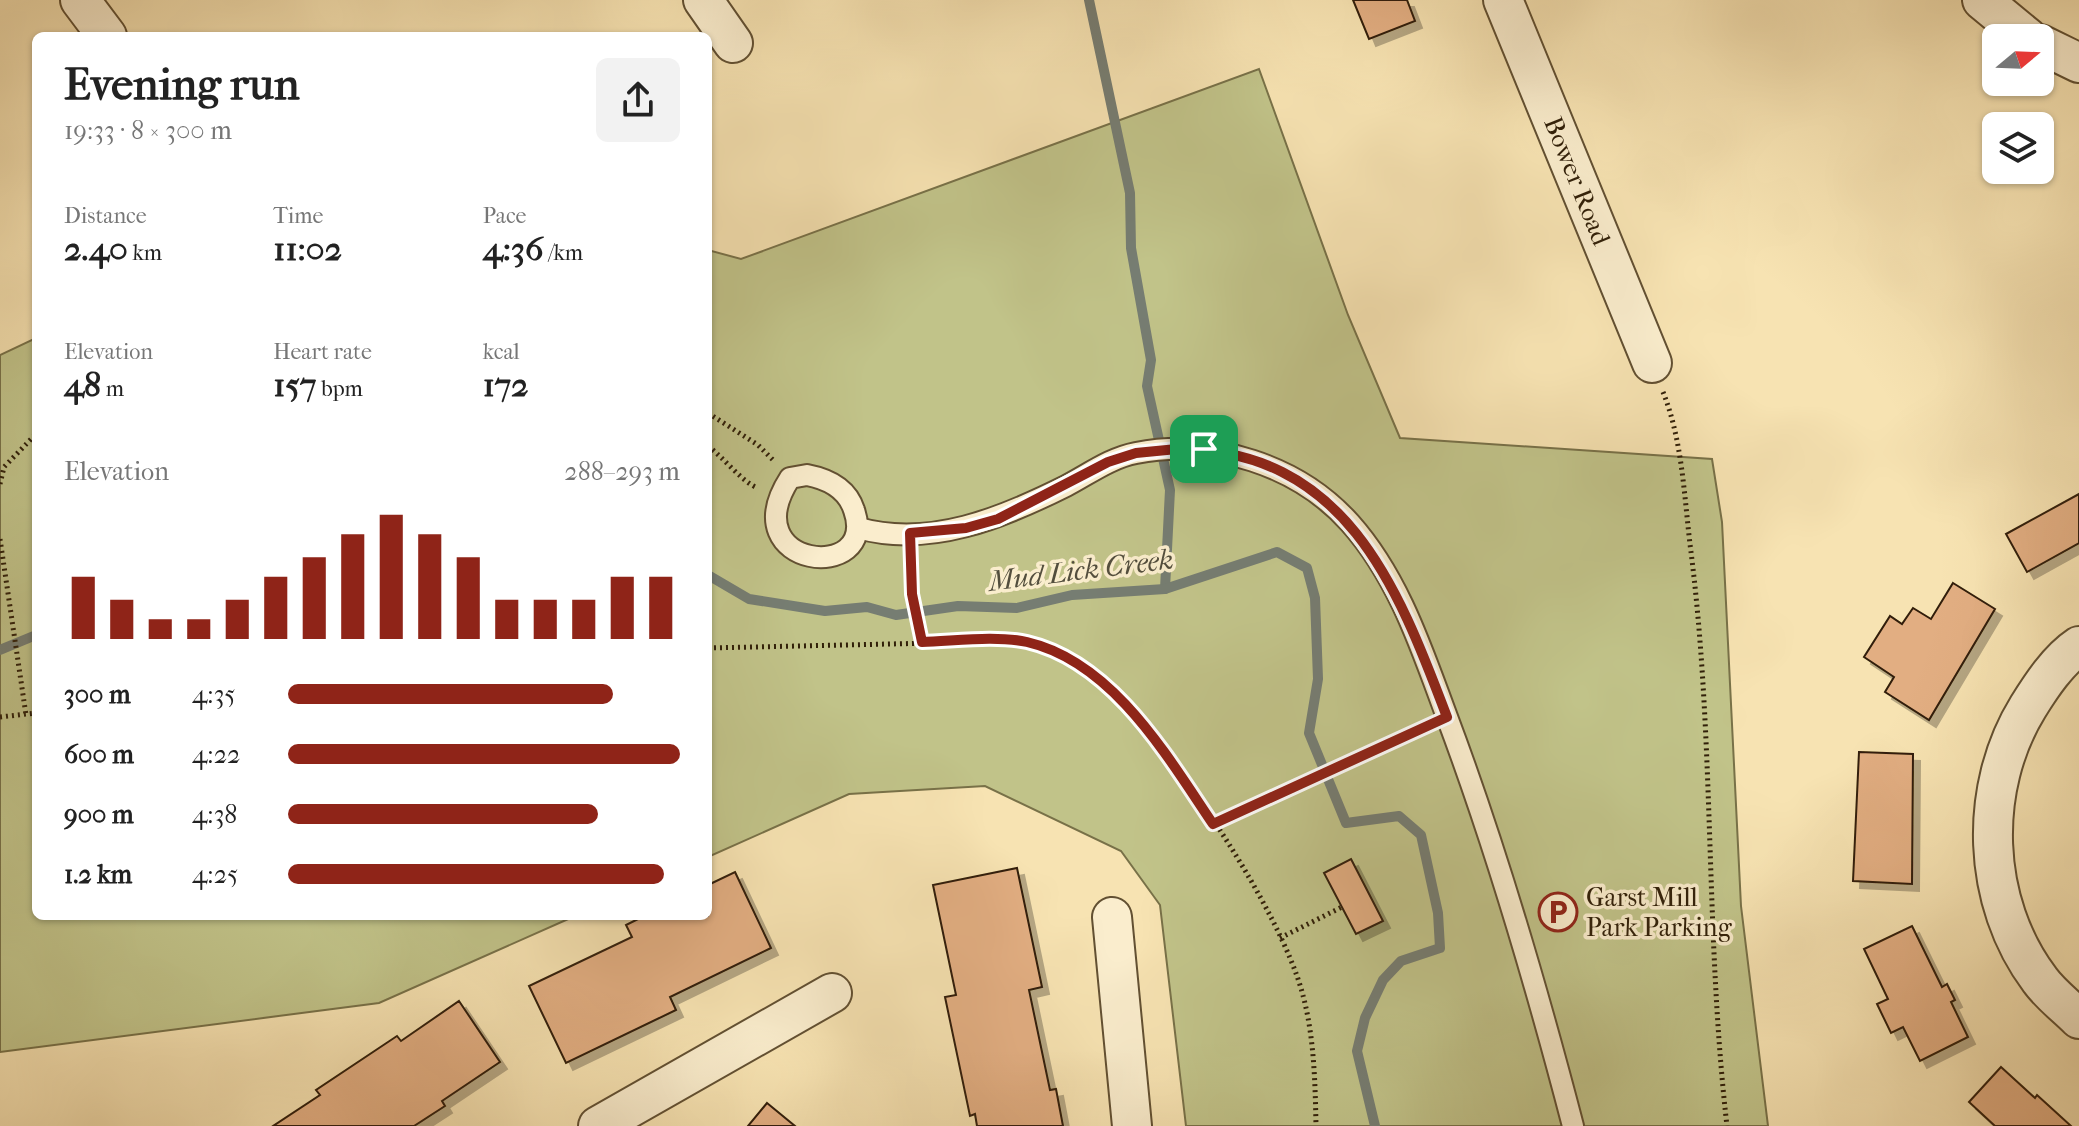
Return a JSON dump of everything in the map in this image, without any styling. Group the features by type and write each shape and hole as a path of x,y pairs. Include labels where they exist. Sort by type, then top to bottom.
{"street":[{"path":"80,0 104,32"},
{"path":"703,0 733,43"},
{"name":"Bower Road","path":"1503,0 1652,363"},
{"path":"1982,0 2011,24"},
{"path":"2054,51 2079,63"},
{"path":"2079,646 2041,687 2016,727 2001,762 1993,807 1992,844 2001,892 2017,938 2040,980 2079,1019"},
{"path":"1112,917 1132,1126"},
{"path":"598,1126 832,993"}],"lane":[{"path":"858,528 910,533 966,528 998,519 1108,462 1136,453 1204,449 1233,454 1288,476 1322,497 1351,524 1410,618 1490,832 1573,1126"},
{"path":"807,475 824,479 843,491 854,509 858,528 854,542 845,552 820,559 799,555 784,541 775,516 784,487 807,475"}],"path":[{"path":"1652,363 1675,421 1697,598 1712,859 1716,1033 1727,1126"},
{"path":"712,416 758,445 784,487"},
{"path":"0,484 4,467 32,438"},
{"path":"712,449 731,463 742,479 784,487"},
{"path":"910,533 912,594 922,642"},
{"path":"0,539 26,715"},
{"path":"712,648 1025,641 1059,652 1089,671 1131,712 1213,824 1280,938 1297,977 1310,1032 1316,1126"},
{"path":"0,717 32,714"},
{"path":"1213,824 1447,717"},
{"path":"1280,938 1342,907"}],"green space":[{"path":"1259,69 1348,315 1400,438 1712,459 1722,522 1741,906 1768,1126 1186,1126 1160,905 1121,851 985,786 849,794 712,855 712,251 741,259"},
{"path":"32,340 32,920 566,920 379,1003 0,1052 0,355"}],"building":[{"path":"1353,0 1407,0 1415,21 1369,39"},
{"path":"2079,494 2079,543 2027,572 2006,534"},
{"path":"1953,583 1995,609 1929,720 1885,692 1894,677 1864,657 1890,616 1902,624 1913,608 1931,619"},
{"path":"1859,752 1913,754 1912,884 1853,881"},
{"path":"1351,859 1383,921 1356,934 1324,873"},
{"path":"1017,868 1042,987 1029,990 1050,1090 1056,1089 1063,1126 977,1126 975,1114 970,1116 945,997 956,995 933,885"},
{"path":"735,872 771,948 670,997 676,1010 566,1063 529,986 632,937 626,925 636,920 712,920 712,883"},
{"path":"1912,926 1942,987 1947,984 1955,1000 1951,1002 1968,1037 1920,1061 1903,1027 1891,1033 1877,1004 1888,999 1864,949"},
{"path":"459,1001 500,1062 442,1101 445,1106 414,1126 273,1126 320,1095 316,1090 397,1036 401,1041"},
{"path":"2001,1067 2071,1126 1995,1126 1969,1102"},
{"path":"767,1103 795,1126 748,1126"}],"waterway":[{"path":"1089,0 1130,193 1131,248 1151,360 1147,386 1170,490 1165,589"},
{"name":"Mud Lick Creek","path":"712,577 749,599 825,611 867,607 896,615 958,606 1017,608 1072,595 1165,589 1277,552 1307,568 1315,598 1318,679 1309,733 1346,823 1399,816 1421,835 1438,913 1440,948 1401,961 1383,980 1365,1018 1357,1051 1375,1126"},
{"name":"Mud Lick Creek","path":"0,650 32,637"}],"place":[{"name":"Garst Mill Park Parking","path":"1558,912"}],"route":[{"path":"1204,449 1233,454 1288,476 1322,497 1351,524 1410,618 1447,717 1376,753 1252,804 1213,824 1174,766 1131,712 1089,671 1059,652 1025,641 922,642 912,594 910,533 966,528 998,519 1108,462 1136,453 1204,449"}]}
